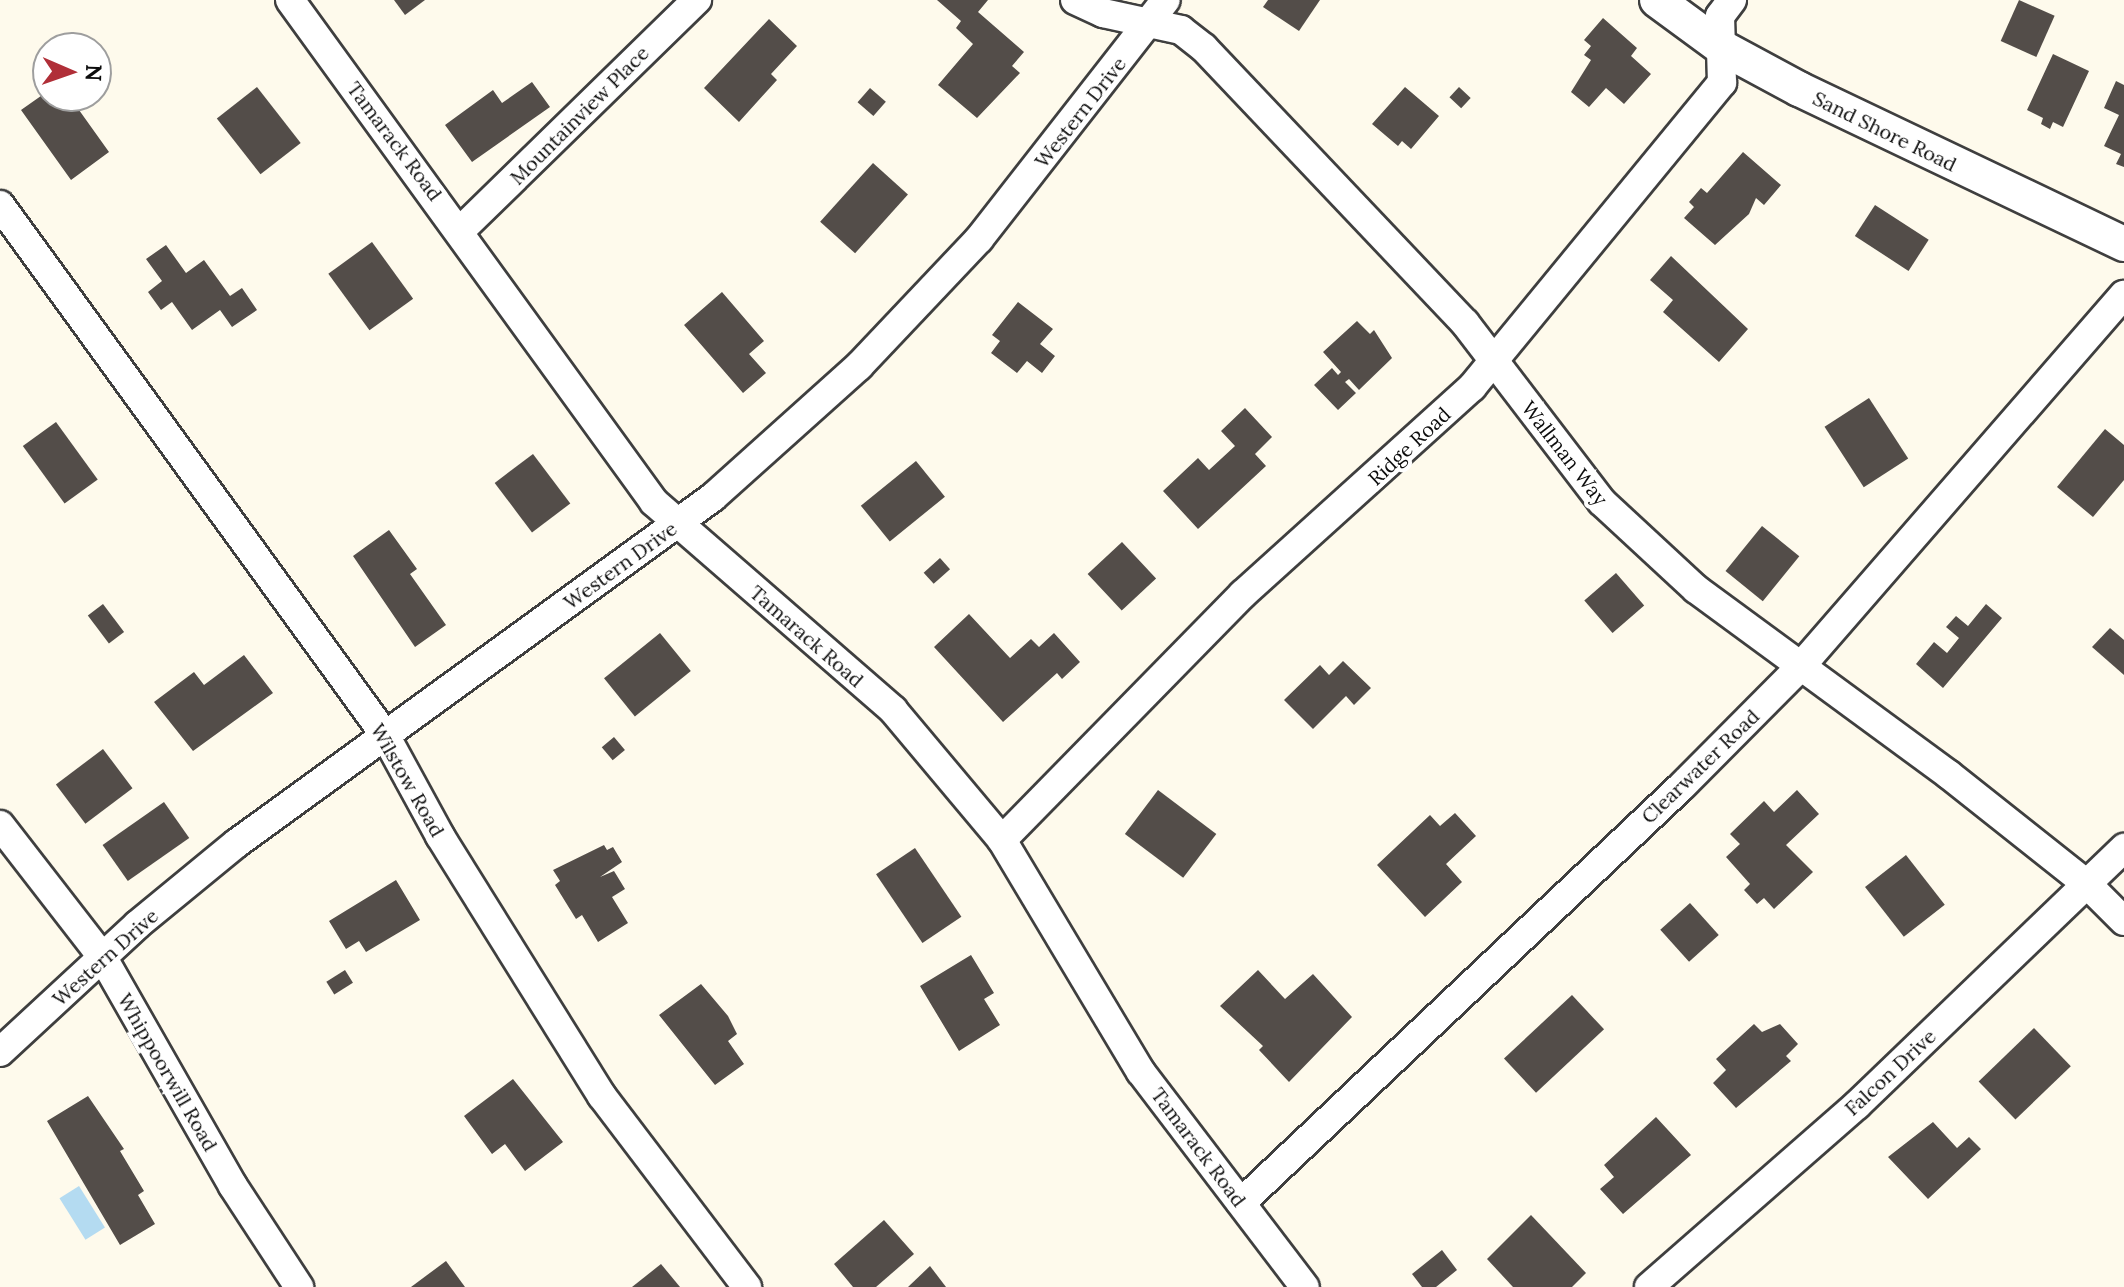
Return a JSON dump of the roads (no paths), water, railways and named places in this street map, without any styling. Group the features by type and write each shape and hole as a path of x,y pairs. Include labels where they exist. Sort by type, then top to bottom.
{"street":[{"name":"Tamarack Road","path":"290,0 461,230 654,502 893,710 1002,840 1141,1072 1305,1287"},
{"name":"Mountainview Place","path":"461,230 697,0"},
{"name":"Wallman Way","path":"1075,0 1181,30 1204,48 1465,323 1602,502 1696,589 2088,885 2124,921"},
{"name":"Western Drive","path":"0,1052 237,843 676,524 859,366 979,239 1166,0"},
{"name":"Sand Shore Road","path":"1657,0 1721,47 2124,244"},
{"name":"Ridge Road","path":"1002,840 1243,594 1472,387 1722,83 1720,16 1732,0"},
{"name":"Wilstow Road","path":"0,205 385,735 440,836 594,1083 747,1287"},
{"name":"Clearwater Road","path":"1241,1203 1683,785 1801,666 2124,295"},
{"name":"Whippoorwill Road","path":"0,825 103,958 233,1186 299,1287"},
{"name":"Falcon Drive","path":"1649,1287 1857,1105 2124,848"}],"water":[{"path":"79,1186 105,1228 85,1240 59,1198"}]}
